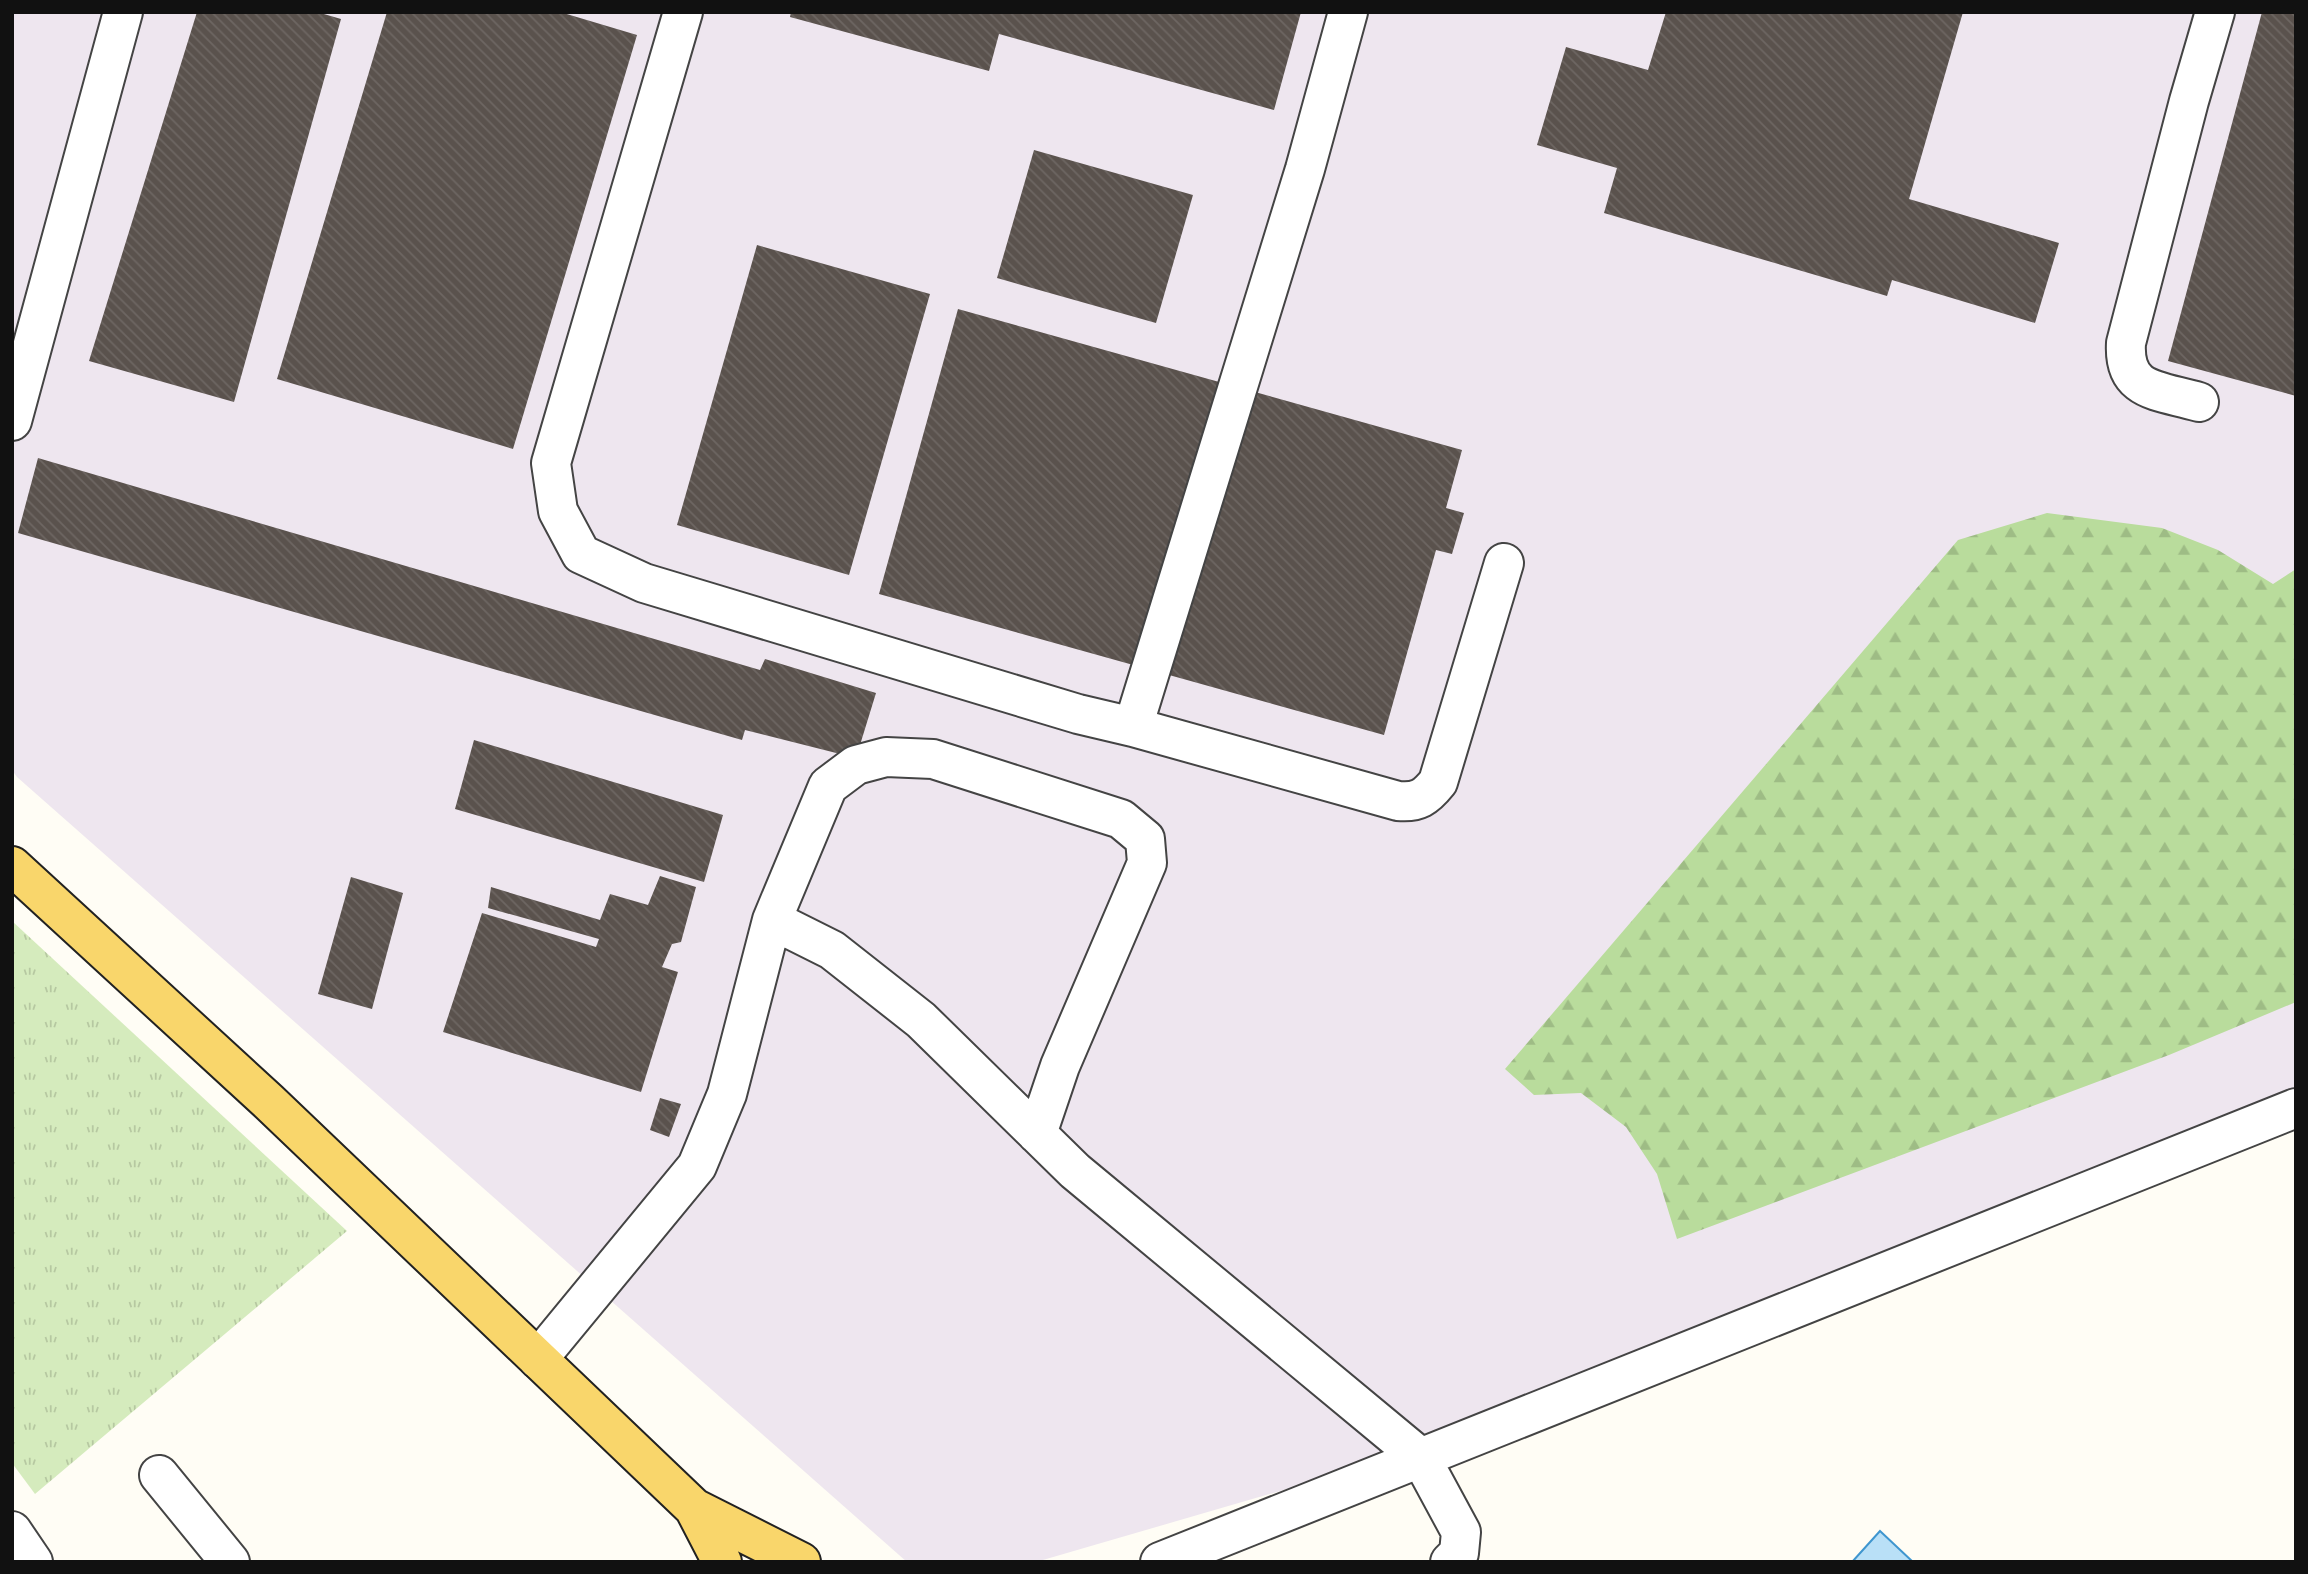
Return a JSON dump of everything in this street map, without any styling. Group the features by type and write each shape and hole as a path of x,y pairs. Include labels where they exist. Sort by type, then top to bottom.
{"main road":[{"path":"12,866 269,1102 694,1508 801,1562"},
{"path":"694,1508 722,1562"}],"street":[{"path":"12,421 123,12"},
{"path":"683,12 551,463 558,510 581,554 644,583 1078,714 1398,802 1413,802 1427,796 1438,782 1504,563"},
{"path":"1133,727 1306,169 1348,12"},
{"path":"2199,402 2144,386 2131,376 2125,362 2126,343 2215,12"},
{"path":"538,1359 696,1166 727,1094 772,920 828,786 856,765 886,757 933,759 1121,819 1145,839 1147,863 1060,1066 1037,1134"},
{"path":"772,920 832,950 921,1020 1075,1171 1421,1458 1461,1532 1462,1544 1459,1553 1450,1562"},
{"path":"1160,1562 2296,1108"},
{"path":"159,1475 219,1559"},
{"path":"12,1531 33,1562"}],"shaded area":[{"path":"12,12 2296,12 2296,1089 1383,1461 1036,1562 907,1562 12,770"}],"green space":[{"path":"2047,513 2162,528 2218,550 2273,584 2296,569 2296,1002 2169,1055 1677,1239 1657,1174 1626,1127 1581,1093 1534,1095 1505,1069 1958,540"},
{"path":"12,921 347,1231 35,1494 12,1463"}],"water":[{"path":"1880,1531 1913,1562 1852,1562"}],"building":[{"path":"197,12 317,12 341,19 234,402 89,361"},
{"path":"387,12 560,12 637,35 513,449 277,379"},
{"path":"791,12 1301,12 1274,110 999,34 989,71 790,17"},
{"path":"1666,12 1963,12 1909,199 2059,243 2035,323 1892,280 1887,296 1604,213 1617,168 1537,145 1566,47 1648,70"},
{"path":"2262,12 2296,12 2296,396 2168,361"},
{"path":"1034,150 1193,195 1156,323 997,278"},
{"path":"757,245 930,294 849,575 677,525"},
{"path":"958,309 1462,450 1446,508 1464,513 1452,554 1436,550 1384,735 879,594"},
{"path":"38,458 760,670 765,659 876,693 856,758 745,730 742,740 18,533"},
{"path":"474,740 723,815 704,882 455,809"},
{"path":"660,876 696,887 681,942 672,944 662,967 678,972 641,1092 443,1032 482,913 596,947 599,939 488,908 491,887 600,920 610,894 648,905"},
{"path":"351,877 403,893 372,1009 318,994"},
{"path":"660,1098 681,1104 669,1137 650,1130"}]}
